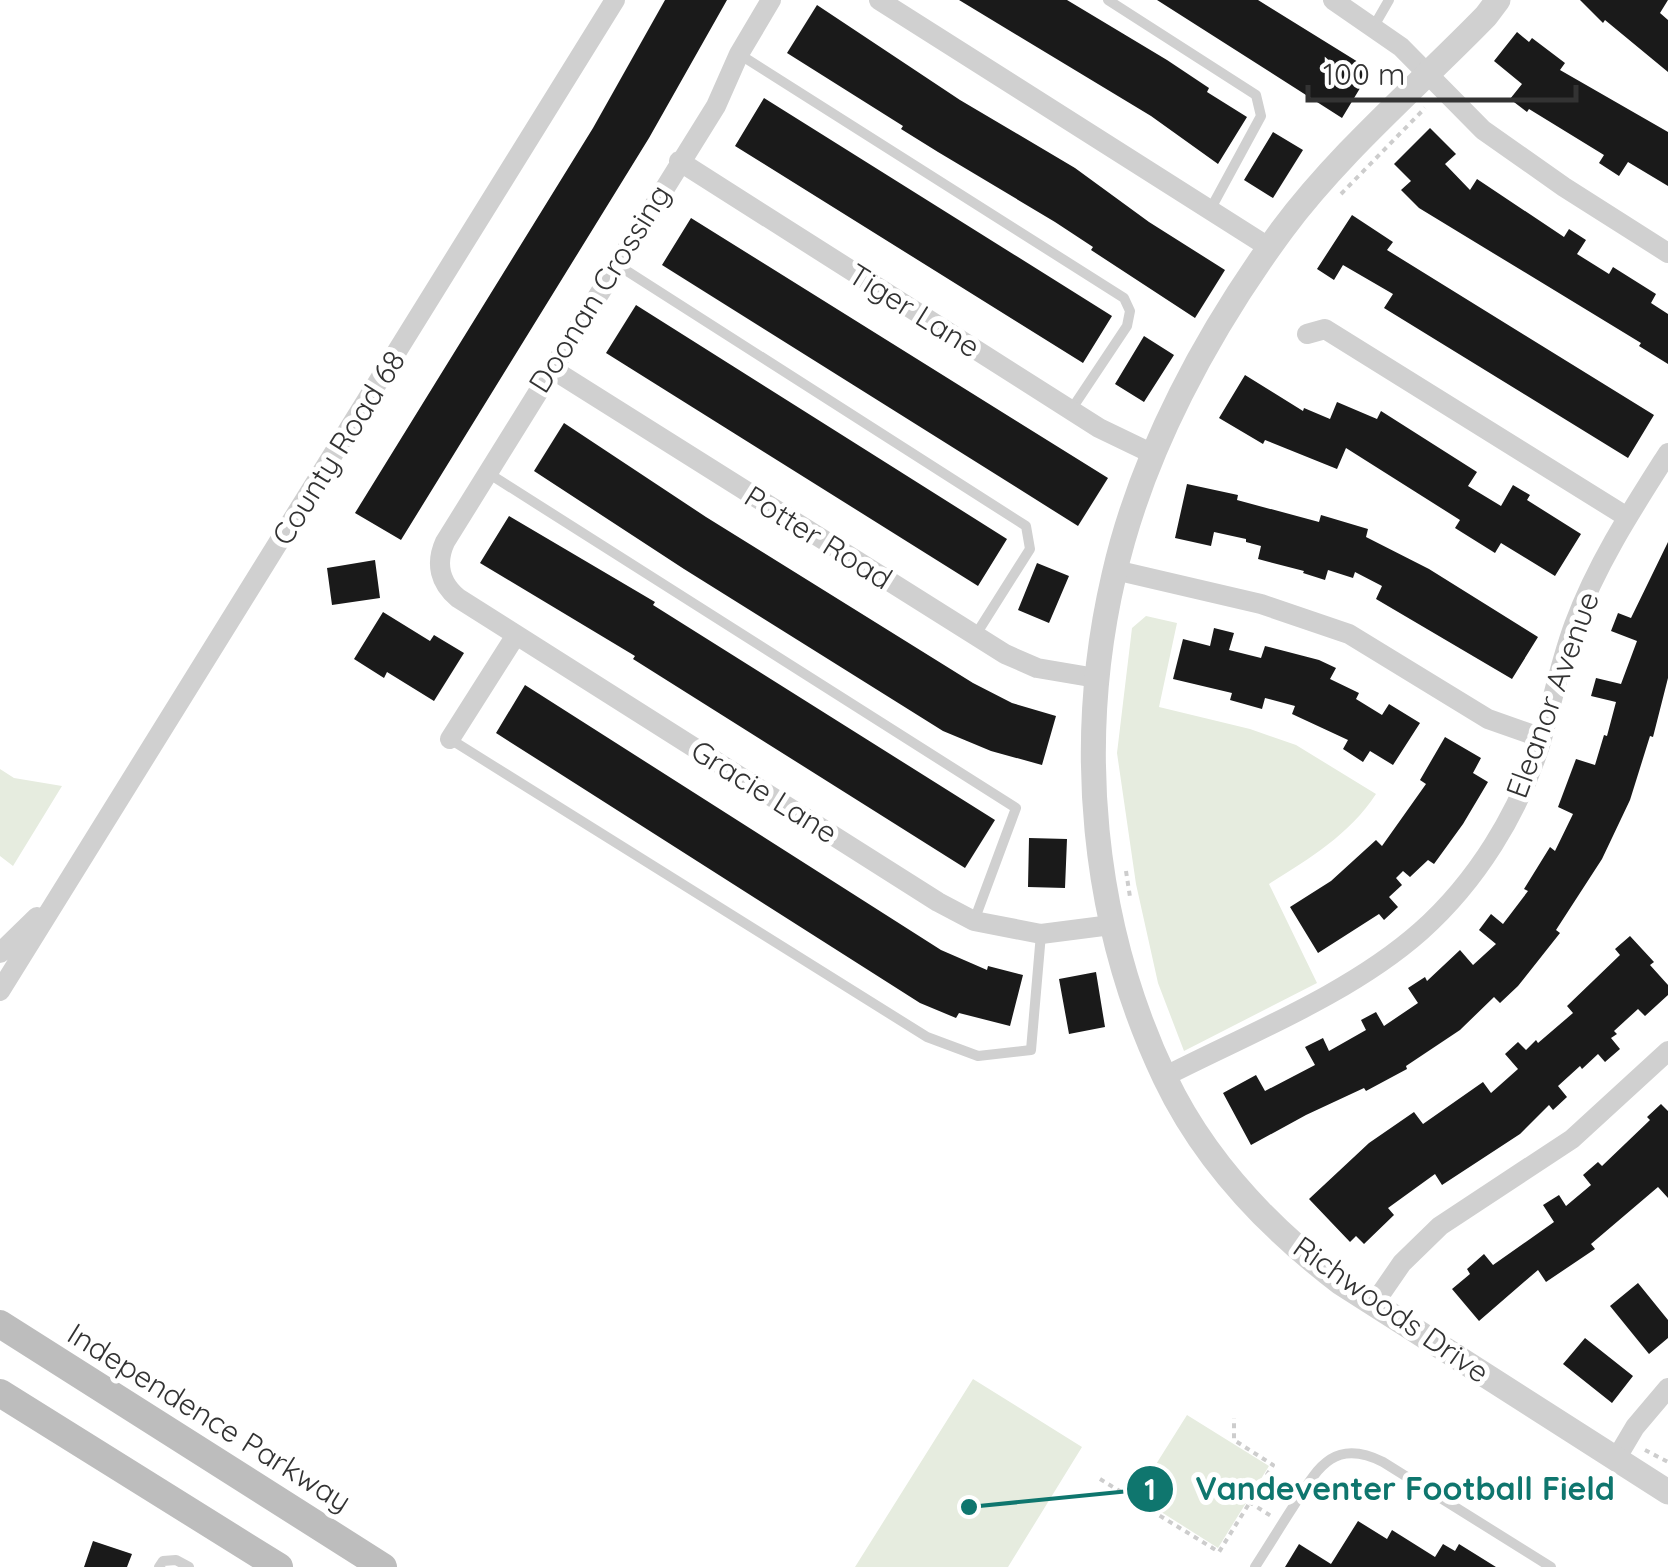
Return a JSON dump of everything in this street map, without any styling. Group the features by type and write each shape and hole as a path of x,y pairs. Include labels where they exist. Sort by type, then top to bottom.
{"main road":[{"name":"Independence Parkway","path":"0,1324 384,1567"},
{"path":"0,1393 279,1567"}],"street":[{"name":"County Road 68","path":"0,991 615,0"},
{"name":"Doonan Crossing","path":"443,580 442,550 716,106 739,54 771,0"},
{"path":"879,0 1270,248"},
{"path":"1334,0 1374,26 1430,87 1483,130 1668,253"},
{"name":"Richwoods Drive","path":"1498,0 1430,87 1343,160 1270,248 1199,362 1153,454 1115,570 1096,678 1094,806 1111,925 1132,997 1164,1077 1205,1143 1246,1196 1316,1264 1373,1304 1668,1492"},
{"name":"Tiger Lane","path":"679,162 1099,428 1153,454"},
{"path":"1306,334 1325,329 1627,517"},
{"name":"Potter Road","path":"552,369 974,637 1037,668 1096,678"},
{"name":"Eleanor Avenue","path":"1164,1077 1347,984 1419,933 1456,895 1492,847 1519,796 1542,738 1574,624 1599,568 1668,452"},
{"path":"1115,570 1261,604 1349,634 1488,718 1542,738"},
{"name":"Gracie Lane","path":"443,580 458,598 938,902 974,920 1041,934 1111,925"},
{"path":"450,739 516,635"},
{"name":"County Road 68","path":"0,953 60,895"},
{"path":"1373,1304 1402,1263 1440,1226 1572,1138 1668,1051"},
{"path":"1616,1458 1668,1388"}],"lane":[{"path":"1108,0 1256,95 1261,116 1210,210"},
{"path":"1374,26 1389,0"},
{"path":"739,54 1124,298 1130,311 1127,326 1071,410"},
{"path":"616,264 1026,526 1030,549 974,637"},
{"path":"488,473 1016,808 974,920"},
{"path":"450,739 927,1037 978,1056 1031,1050 1041,934"},
{"path":"1255,1567 1320,1465 1340,1454 1353,1453 1383,1462 1551,1567"},
{"path":"159,1567 163,1561 176,1560 188,1567"}],"path":[{"path":"1330,205 1420,115 1430,87"},
{"path":"1126,871 1131,905"},
{"path":"1100,1478 1219,1552 1273,1464 1234,1440 1234,1418"},
{"path":"1645,1450 1668,1462"},
{"path":"1250,1502 1271,1516"}],"shaded area":[{"path":"1146,616 1177,623 1159,707 1250,729 1296,745 1376,794 1341,834 1269,884 1317,983 1184,1051 1158,983 1136,884 1117,753 1132,628"},
{"path":"0,769 14,778 62,786 13,866 0,856"},
{"path":"973,1379 1082,1447 1008,1567 855,1567"},
{"path":"1187,1415 1269,1466 1218,1548 1136,1496"}],"building":[{"path":"665,0 727,0 649,138 401,540 355,513 593,128"},
{"path":"959,0 1067,0 1167,60 1247,117 1218,164 1151,116"},
{"path":"1157,0 1258,0 1371,70 1342,118"},
{"path":"1580,0 1668,0 1660,13 1668,20 1668,72 1605,20 1603,23"},
{"path":"817,5 960,100 1075,168 1149,222 1225,270 1195,318 1055,222 901,129 903,126 787,53"},
{"path":"1517,32 1529,42 1532,38 1565,63 1560,70 1668,132 1668,186 1628,162 1619,176 1599,163 1604,155 1510,99 1522,84 1494,61"},
{"path":"764,98 1112,316 1083,363 735,146"},
{"path":"1430,128 1456,154 1445,164 1470,190 1477,179 1564,237 1569,229 1586,240 1577,254 1609,274 1613,267 1656,294 1651,303 1668,314 1668,364 1639,346 1641,343 1419,208 1401,190 1411,181 1394,164"},
{"path":"1273,132 1303,150 1273,198 1244,180"},
{"path":"1352,215 1393,242 1387,250 1654,415 1628,458 1384,308 1393,294 1343,265 1334,280 1317,269"},
{"path":"691,218 1108,478 1078,526 662,265"},
{"path":"636,305 1007,539 978,586 606,353"},
{"path":"1144,336 1174,355 1144,402 1115,384"},
{"path":"1245,375 1303,411 1304,408 1330,419 1337,402 1377,419 1381,411 1477,472 1468,486 1501,506 1513,485 1530,495 1527,500 1581,534 1555,576 1501,543 1495,553 1455,528 1460,520 1346,448 1337,469 1265,440 1263,444 1219,418"},
{"path":"564,423 706,517 973,683 1012,703 1056,716 1042,765 991,751 943,731 534,471"},
{"path":"1187,484 1238,495 1237,500 1319,522 1321,515 1368,529 1366,537 1429,569 1538,637 1512,679 1376,599 1382,586 1355,572 1353,578 1328,570 1325,580 1258,559 1261,546 1246,539 1214,532 1211,546 1175,538"},
{"path":"509,516 655,602 653,605 995,820 965,868 633,659 635,656 480,563"},
{"path":"1668,542 1668,678 1653,737 1650,736 1630,800 1602,859 1556,930 1560,933 1500,1003 1494,997 1460,1030 1406,1066 1407,1069 1251,1145 1223,1093 1256,1075 1265,1091 1315,1065 1305,1047 1323,1038 1329,1051 1366,1030 1361,1020 1376,1012 1384,1026 1418,1003 1408,988 1425,977 1427,981 1460,950 1473,965 1496,944 1479,930 1491,914 1503,924 1528,891 1524,889 1550,847 1555,851 1573,814 1558,807 1576,759 1595,765 1616,702 1591,696 1596,678 1621,684 1637,641 1611,631 1618,613 1631,618"},
{"path":"375,560 380,598 332,605 327,568"},
{"path":"1037,563 1069,576 1049,623 1018,610"},
{"path":"383,612 430,641 434,635 464,653 434,701 387,672 384,678 354,659"},
{"path":"1214,628 1234,633 1229,650 1261,658 1265,646 1319,660 1336,668 1330,679 1359,693 1356,699 1382,715 1389,704 1420,723 1393,765 1370,751 1363,762 1343,749 1348,740 1292,714 1295,706 1265,698 1262,709 1230,700 1232,693 1173,679 1183,639 1210,646"},
{"path":"525,685 941,950 987,970 988,966 1023,975 1010,1026 959,1013 956,1018 920,1003 496,733"},
{"path":"1445,737 1481,758 1473,773 1488,782 1434,864 1428,860 1410,877 1403,871 1396,878 1402,885 1389,897 1398,907 1384,920 1379,914 1318,953 1290,907 1331,881 1376,840 1382,846 1426,784 1420,780"},
{"path":"1029,838 1067,839 1065,888 1028,887"},
{"path":"1630,936 1654,962 1650,965 1668,985 1668,995 1645,1016 1638,1009 1614,1031 1617,1034 1611,1038 1620,1049 1605,1062 1598,1054 1558,1086 1567,1097 1553,1110 1549,1105 1520,1134 1442,1185 1435,1174 1388,1208 1394,1215 1364,1244 1356,1236 1350,1242 1309,1199 1369,1143 1414,1112 1423,1124 1483,1082 1491,1093 1518,1069 1505,1054 1518,1042 1526,1050 1536,1040 1538,1043 1573,1013 1567,1006 1620,955 1615,949"},
{"path":"1096,972 1105,1027 1069,1034 1059,979"},
{"path":"1661,1104 1668,1111 1668,1198 1658,1187 1591,1244 1595,1249 1546,1282 1538,1270 1479,1321 1452,1289 1470,1274 1467,1269 1484,1254 1493,1265 1554,1222 1543,1205 1559,1195 1566,1206 1591,1185 1583,1175 1598,1162 1602,1166 1650,1120 1647,1117"},
{"path":"1638,1283 1668,1320 1668,1338 1649,1354 1610,1306"},
{"path":"1585,1338 1633,1376 1612,1403 1563,1364"},
{"path":"1358,1521 1387,1539 1392,1530 1435,1557 1443,1544 1455,1551 1459,1544 1496,1567 1285,1567 1299,1544 1331,1564"},
{"path":"93,1541 132,1554 127,1567 84,1567"}],"place":[{"name":"Vandeventer Football Field","path":"969,1507"}]}
